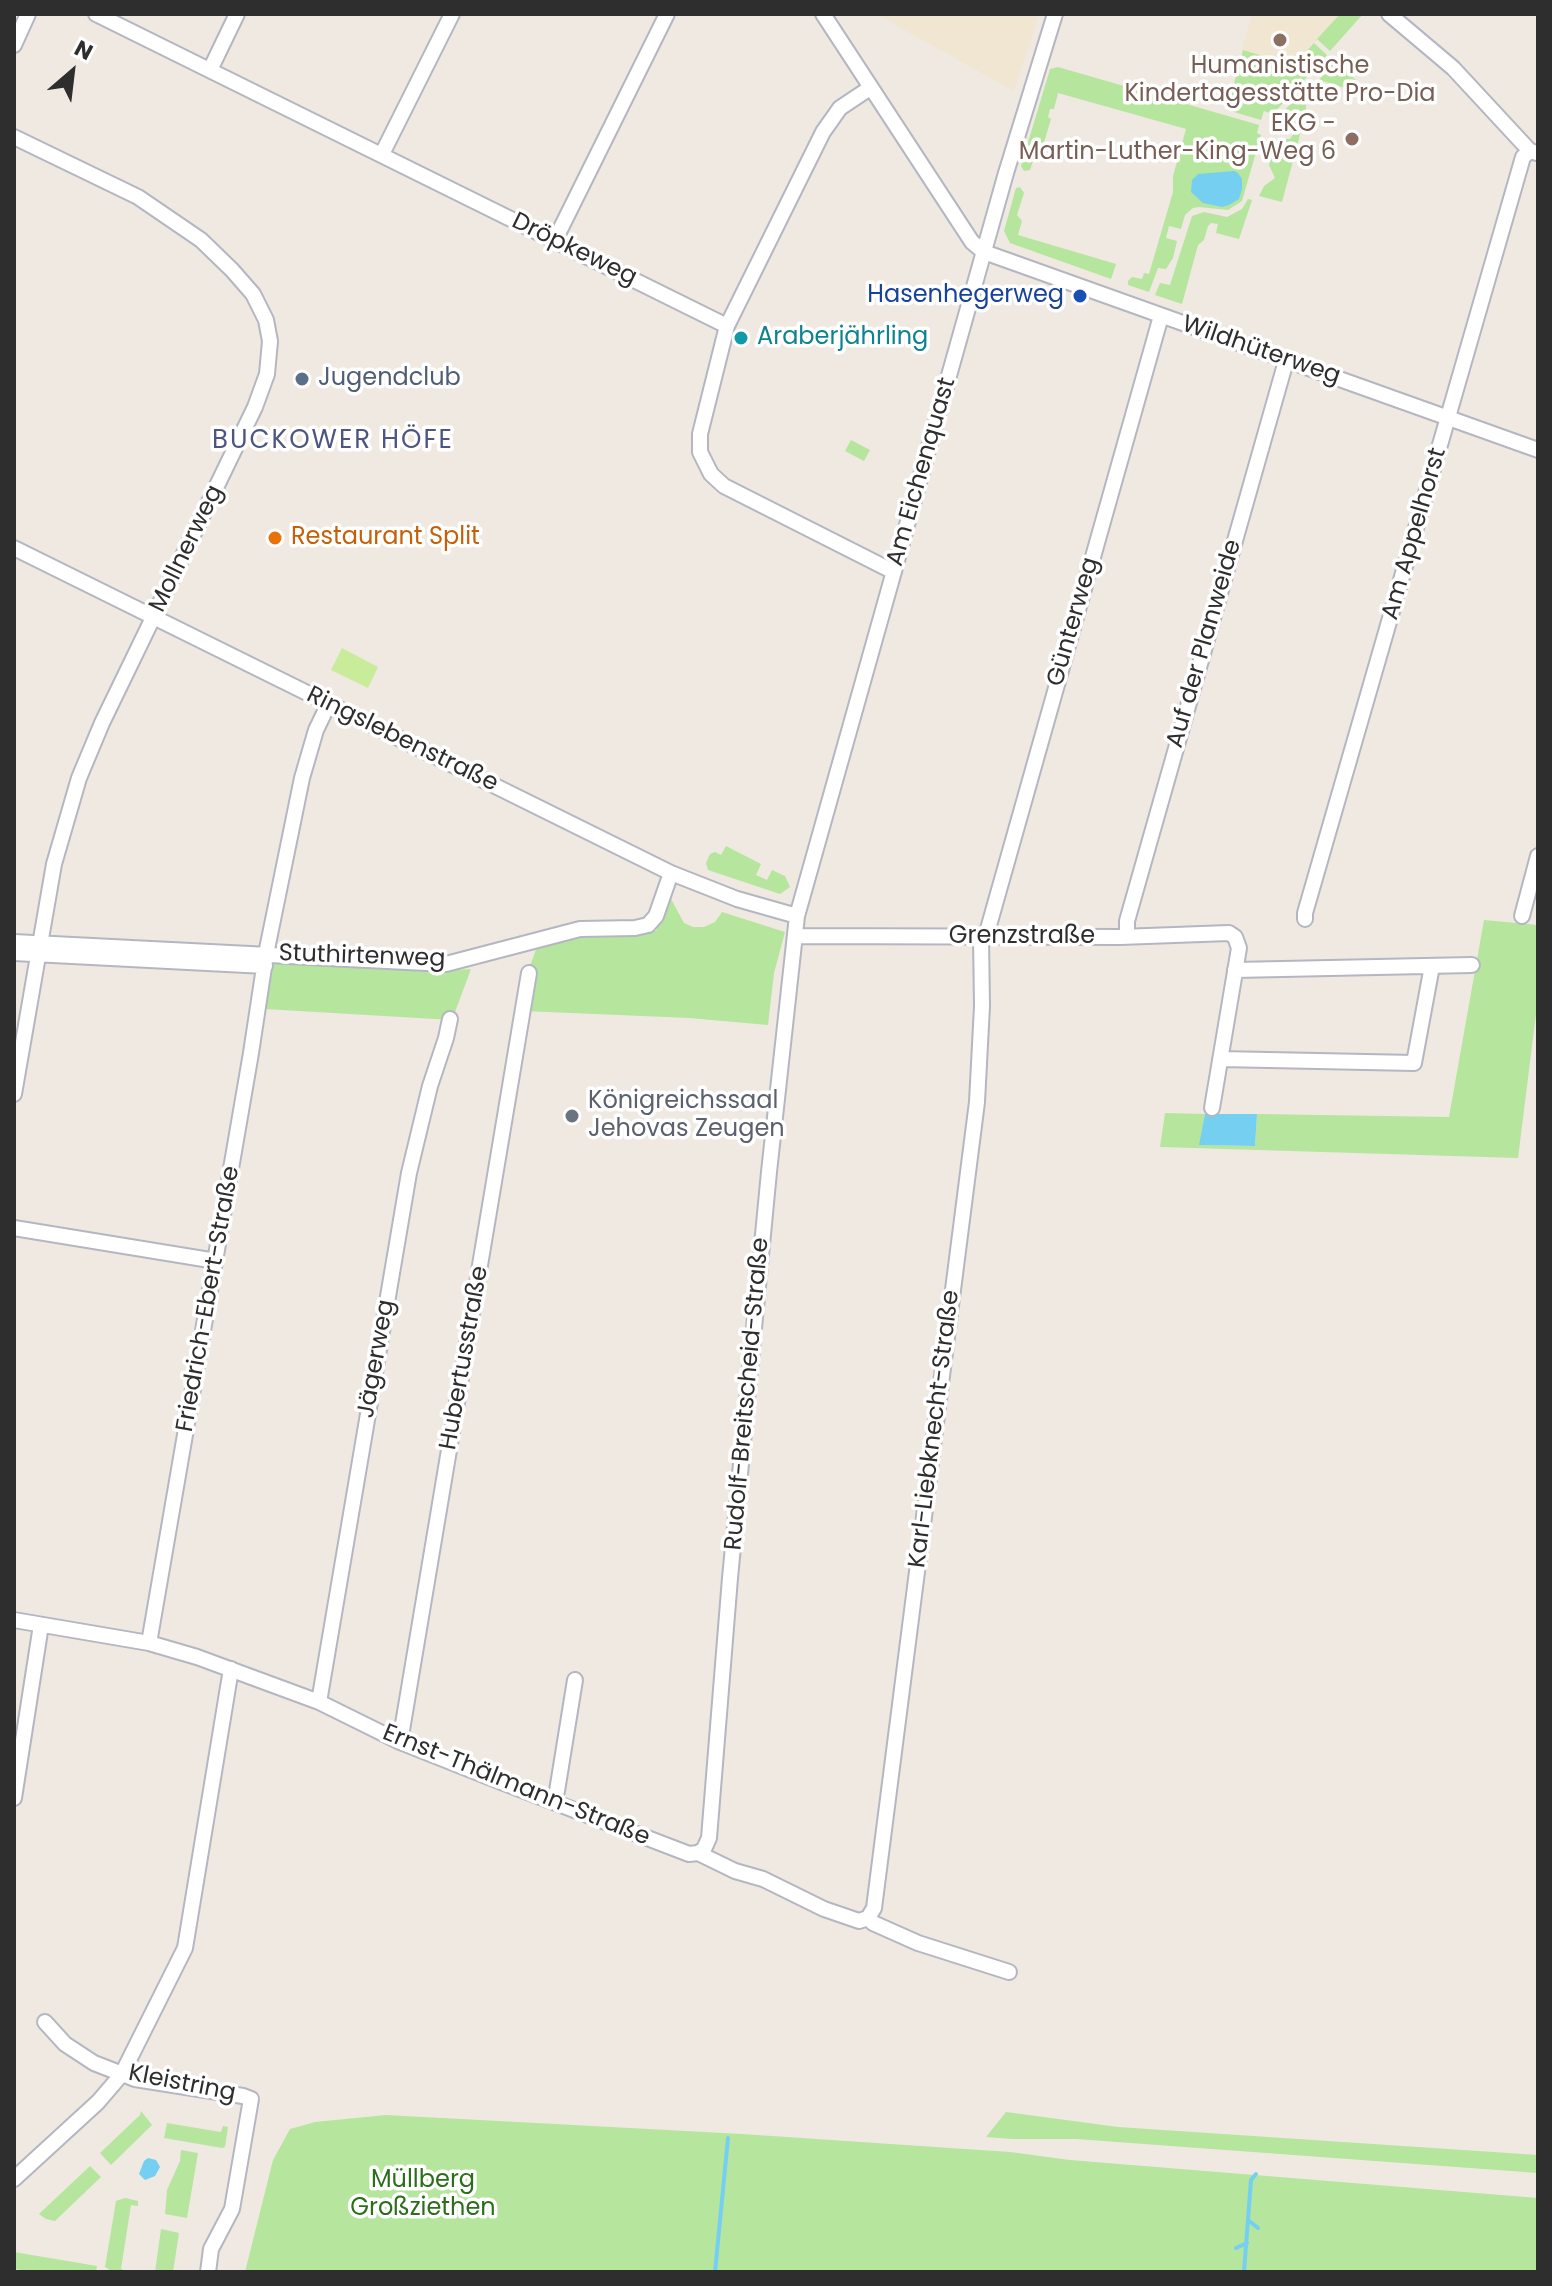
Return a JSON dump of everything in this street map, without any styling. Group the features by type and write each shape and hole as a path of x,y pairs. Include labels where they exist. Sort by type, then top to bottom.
{"street":[{"path":"14,45 28,14"},
{"name":"Dröpkeweg","path":"96,14 727,326"},
{"path":"210,70 237,14"},
{"path":"382,154 452,14"},
{"path":"555,240 667,14"},
{"path":"823,14 972,242 984,252"},
{"name":"Am Eichenquast","path":"796,928 984,252 1055,14"},
{"path":"1389,14 1453,68 1534,152"},
{"path":"870,88 840,108 823,132 727,326 700,434 700,452 711,474 724,486 894,572"},
{"name":"Mollnerweg","path":"14,137 138,197 201,240 253,294 266,320 270,353 261,393 102,723 79,778 54,864 14,1094"},
{"name":"Am Appelhorst","path":"1305,919 1523,157 1534,152"},
{"name":"Wildhüterweg","path":"984,252 1538,450"},
{"name":"Günterweg","path":"984,933 1161,316"},
{"name":"Auf der Planweide","path":"1127,929 1286,361"},
{"name":"Ringslebenstraße","path":"14,548 671,873 737,899 796,928"},
{"name":"Friedrich-Ebert-Straße","path":"149,1643 265,960 302,778 316,730 329,703"},
{"path":"1522,916 1538,856"},
{"name":"Stuthirtenweg","path":"14,942 39,948 265,960 446,964 580,929 648,925 656,916 671,873"},
{"name":"Grenzstraße","path":"796,928 1120,937 1222,932 1235,937 1239,948 1235,970"},
{"name":"Rudolf-Breitscheid-Straße","path":"698,1853 704,1849 709,1838 770,1157 796,928"},
{"name":"Karl-Liebknecht-Straße","path":"868,1918 874,1908 880,1870 977,1102 984,933"},
{"path":"14,953 39,948"},
{"path":"1212,1108 1235,970 1472,965"},
{"path":"1220,1059 1414,1063 1432,966"},
{"name":"Hubertusstraße","path":"400,1742 529,973"},
{"name":"Jägerweg","path":"319,1702 409,1173 450,1019"},
{"path":"14,1228 216,1261"},
{"name":"Ernst-Thälmann-Straße","path":"14,1620 149,1643 231,1669 319,1702 400,1742 689,1854 698,1853 735,1871 763,1879 824,1909 859,1921 868,1918 918,1943 1009,1972"},
{"path":"14,1798 41,1625"},
{"path":"14,2179 98,2102 122,2074 185,1948 231,1669"},
{"path":"553,1801 575,1680"},
{"name":"Kleistring","path":"45,2022 65,2044 94,2063 135,2079 251,2099 232,2209 211,2249 208,2272"}],"shaded area":[{"path":"876,14 1039,14 1014,91"},
{"name":"Humanistische Kindertagesstätte Pro-Dia","path":"1252,14 1340,14 1294,65 1242,49"}],"green space":[{"path":"1340,14 1363,14 1330,51 1317,39"},
{"path":"1314,43 1327,55 1273,114 1264,111 1261,120 1227,110 1243,50 1294,65"},
{"path":"1335,61 1358,82 1352,90 1319,80"},
{"path":"1058,67 1259,125 1257,133 1261,135 1242,201 1228,210 1193,208 1185,215 1181,229 1169,226 1166,238 1177,241 1173,258 1166,269 1158,268 1149,292 1128,285 1128,281 1132,277 1142,279 1144,273 1149,274 1173,192 1173,176 1186,129 1058,93 1054,109 1050,109 1048,117 1051,119 1038,163 1033,161 1030,170 1024,171 1021,166 1050,69"},
{"path":"1303,91 1306,112 1282,202 1259,196 1264,186 1275,178 1269,165 1274,147 1279,147 1281,142 1285,144 1298,127 1284,125 1281,114"},
{"path":"1020,187 1024,193 1017,215 1022,221 1018,235 1116,264 1111,279 1010,243 1004,231 1016,188"},
{"path":"1248,199 1252,200 1239,239 1216,233 1218,224 1208,226 1204,240 1198,245 1182,304 1155,295 1160,283 1170,285 1192,216 1204,212 1227,217 1242,209"},
{"path":"851,440 870,450 864,461 845,451"},
{"path":"342,648 378,667 368,688 331,670"},
{"path":"726,846 761,864 756,875 767,880 772,870 785,876 790,887 780,894 708,870 706,863 710,854 715,852 721,855"},
{"path":"671,899 684,923 693,927 704,927 715,922 722,912 785,932 774,973 768,1025 689,1018 524,1011 529,969 539,941 574,933 656,931 666,901"},
{"path":"1484,920 1538,925 1538,998 1518,1158 1160,1147 1165,1113 1205,1114 1200,1145 1255,1146 1257,1114 1449,1117"},
{"path":"275,958 440,971 471,969 452,1020 265,1009"},
{"path":"141,2111 152,2125 111,2165 100,2153"},
{"path":"1006,2112 1118,2127 1538,2155 1538,2173 1076,2139 986,2137"},
{"name":"Müllberg Großziethen","path":"386,2115 1010,2152 1070,2160 1538,2198 1538,2272 245,2272 273,2160 290,2129 315,2122"},
{"path":"167,2123 221,2132 223,2126 228,2127 225,2147 164,2138"},
{"path":"181,2150 198,2153 187,2218 165,2214 167,2190 180,2161"},
{"path":"90,2166 101,2177 55,2221 39,2214"},
{"path":"125,2198 138,2201 138,2206 131,2205 121,2269 124,2272 113,2272 105,2267 116,2201"},
{"path":"161,2229 179,2233 173,2272 155,2272"},
{"path":"14,2252 97,2266 96,2272 15,2269"}],"water":[{"path":"1234,171 1242,179 1242,189 1239,199 1229,205 1222,207 1203,203 1191,192 1192,180 1198,174"},
{"path":"1205,1114 1257,1114 1255,1146 1199,1145"},
{"path":"148,2158 156,2160 160,2167 155,2176 145,2180 139,2174"}],"waterway":[{"path":"715,2272 728,2138"},
{"path":"1244,2272 1251,2180 1256,2174"},
{"path":"1248,2220 1258,2228"},
{"path":"1236,2248 1247,2243"}],"place":[{"name":"Humanistische Kindertagesstätte Pro-Dia","path":"1280,40"},
{"name":"EKG - Martin-Luther-King-Weg 6","path":"1352,139"},
{"name":"Hasenhegerweg","path":"1080,296"},
{"name":"Araberjährling","path":"741,338"},
{"name":"Jugendclub","path":"302,379"},
{"name":"Restaurant Split","path":"275,538"},
{"name":"Königreichssaal Jehovas Zeugen","path":"572,1116"}],"district":[{"name":"BUCKOWER HÖFE","path":"333,441"}]}
